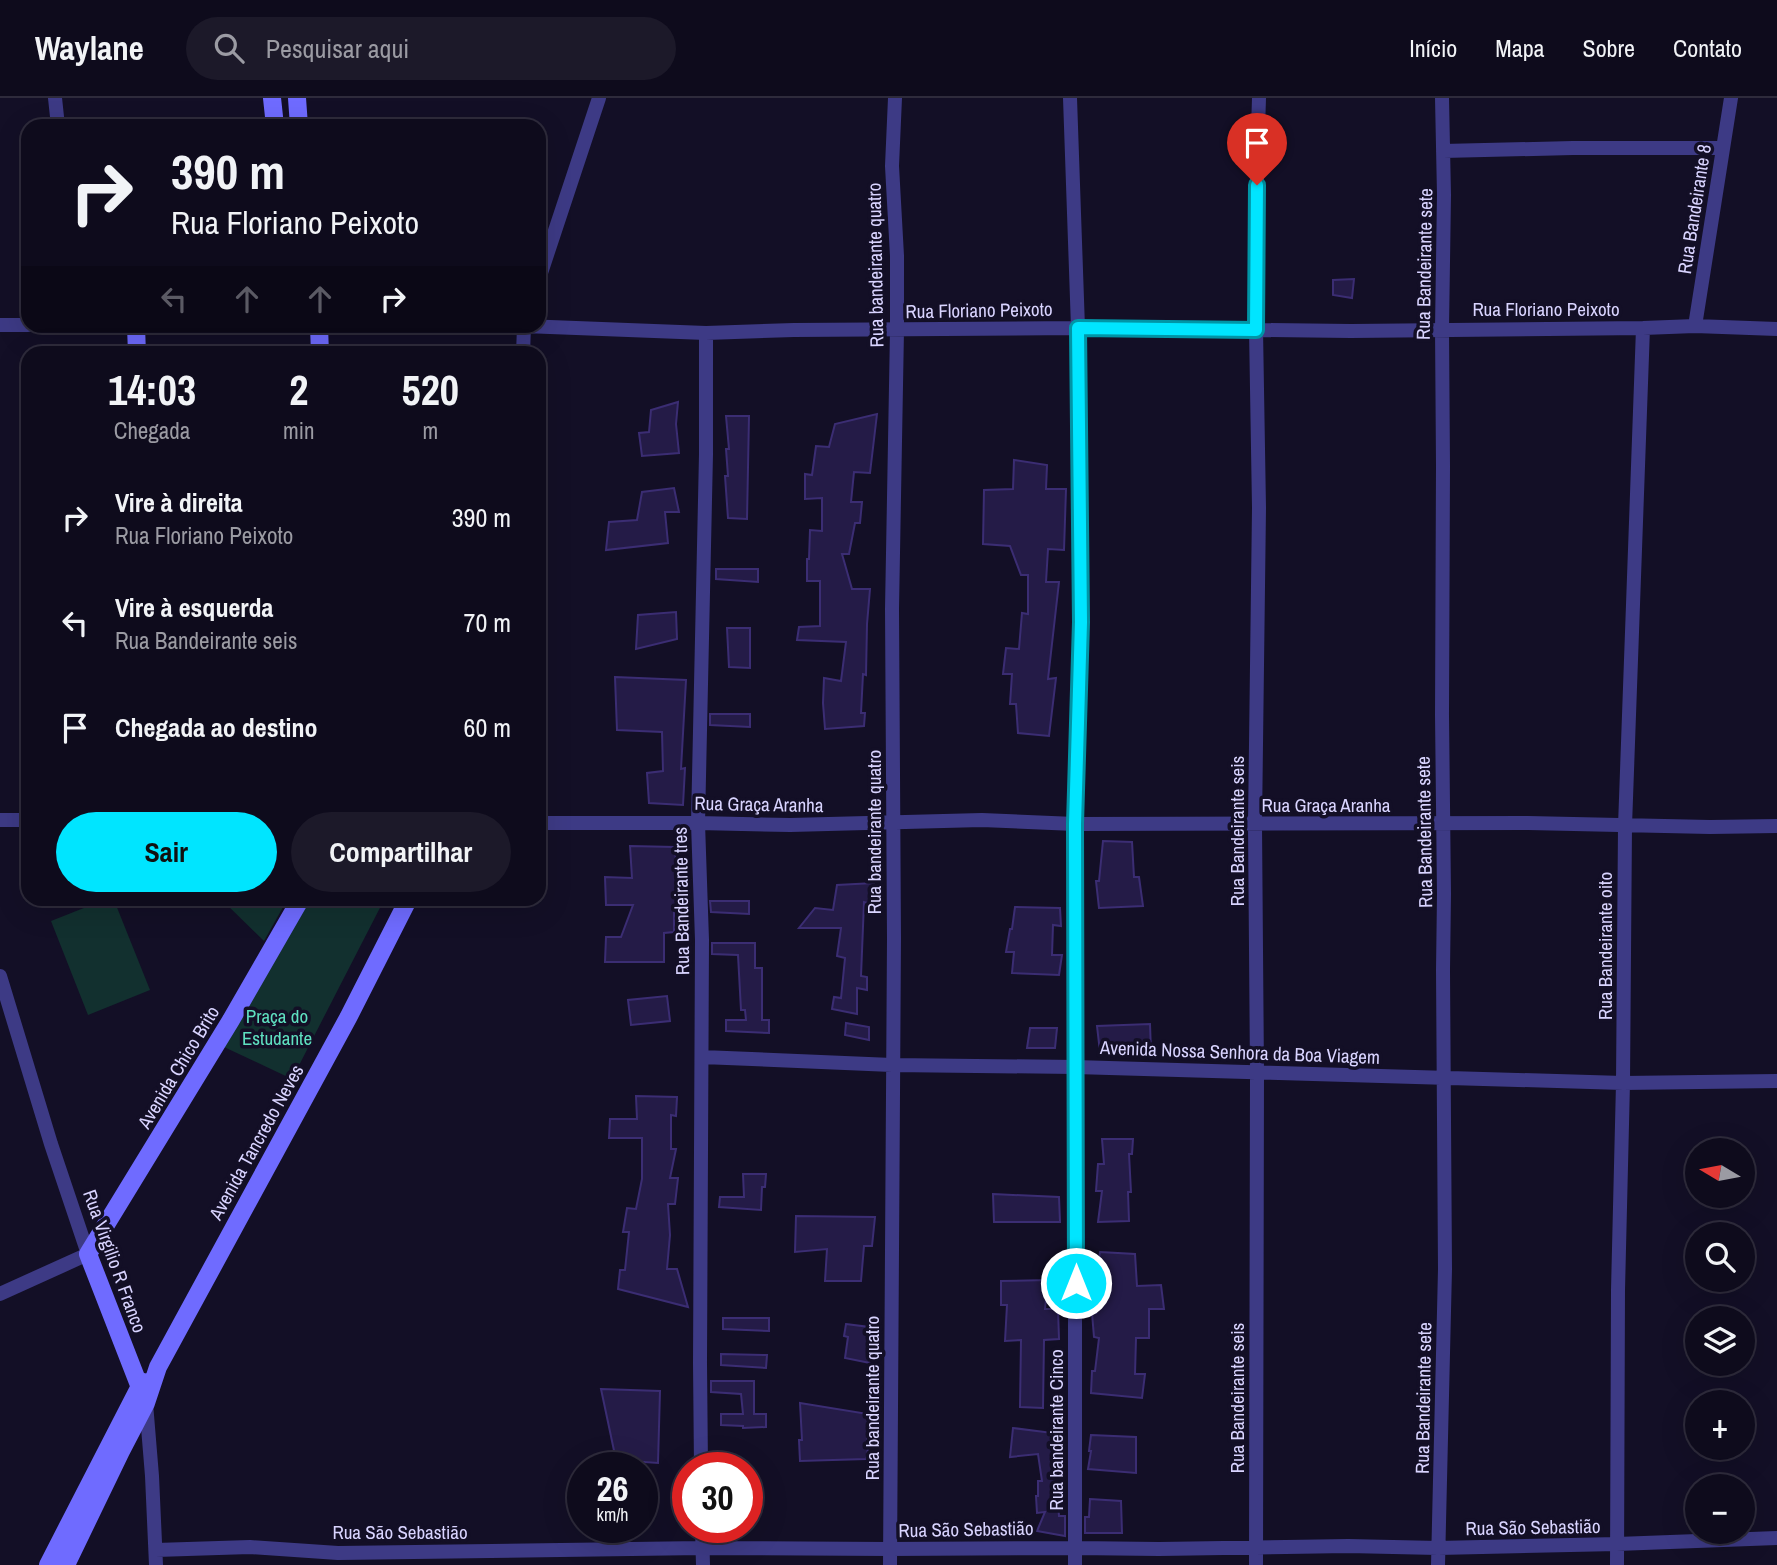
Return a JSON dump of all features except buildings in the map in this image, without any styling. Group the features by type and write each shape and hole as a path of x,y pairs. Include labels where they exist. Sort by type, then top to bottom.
{"main road":[{"path":"272,98 274,119"},
{"path":"297,98 298,119"},
{"name":"Avenida Chico Brito","path":"88,1254 231,1020 297,906"},
{"name":"Avenida Tancredo Neves","path":"66,1565 146,1403 158,1367 348,1018 405,906"},
{"name":"Rua Virgilio R Franco","path":"88,1254 146,1403"},
{"name":"Avenida Tancredo Neves","path":"48,1565 140,1386 158,1367"}],"street":[{"path":"55,98 57,119"},
{"path":"546,258 599,98"},
{"name":"Rua bandeirante quatro","path":"890,1565 894,938 892,610 897,330 897,256 892,166 895,98"},
{"name":"Rua bandeirante Cinco","path":"1070,98 1078,328 1081,622 1075,824 1075,1565"},
{"name":"Rua Bandeirante seis","path":"1256,1565 1255,824 1259,508 1256,330 1259,98"},
{"name":"Rua Bandeirante sete","path":"1438,1565 1445,1283 1442,98"},
{"name":"Rua Bandeirante 8","path":"1695,326 1731,98"},
{"path":"1443,151 1722,148"},
{"path":"0,325 21,325"},
{"name":"Rua Floriano Peixoto","path":"546,327 705,333 1078,328 1351,331 1695,326 1777,329"},
{"name":"Rua Bandeirante oito","path":"1618,1565 1618,1290 1625,826 1643,328"},
{"name":"Rua Bandeirante tres","path":"701,1452 702,940 698,822 706,454 705,333"},
{"path":"0,820 21,820"},
{"name":"Rua Graça Aranha","path":"546,823 698,822 790,825 982,820 1075,824 1528,823 1777,826"},
{"name":"Rua Virgilio R Franco","path":"0,976 88,1254"},
{"name":"Avenida Nossa Senhora da Boa Viagem","path":"702,1057 892,1065 1075,1067 1623,1083 1777,1081"},
{"path":"0,1294 88,1254"},
{"name":"Rua Virgilio R Franco","path":"146,1403 156,1558"},
{"name":"Rua São Sebastião","path":"156,1558 250,1547 338,1559 512,1558 702,1548 1438,1548 1777,1538"},
{"path":"702,1543 703,1565"}],"green space":[{"path":"89,906 116,906 150,990 88,1015 51,921"},
{"path":"228,906 284,906 264,941"},
{"name":"Praça do Estudante","path":"304,906 381,906 292,1079 224,1047"}],"route":[{"path":"1076,1283 1075,824 1081,622 1078,328 1256,330 1257,185"}]}
